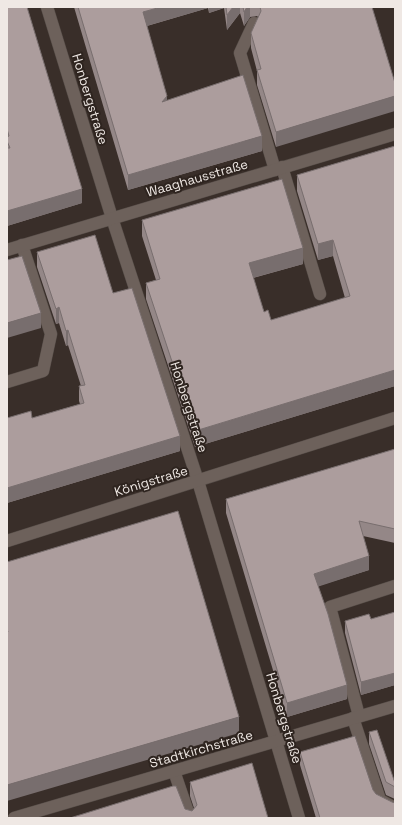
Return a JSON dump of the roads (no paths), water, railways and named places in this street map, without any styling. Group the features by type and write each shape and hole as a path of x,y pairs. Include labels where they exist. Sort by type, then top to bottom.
{"street":[{"name":"Honbergstraße","path":"47,7 112,218 198,481 300,818"},
{"path":"254,23 240,53 320,294"},
{"name":"Waaghausstraße","path":"7,250 395,134"},
{"path":"7,382 43,371 51,334 22,245"},
{"name":"Königstraße","path":"7,541 395,418"},
{"path":"395,586 330,607 356,717 380,800 395,808"},
{"name":"Stadtkirchstraße","path":"14,818 395,706"},
{"path":"174,771 190,818"}]}
